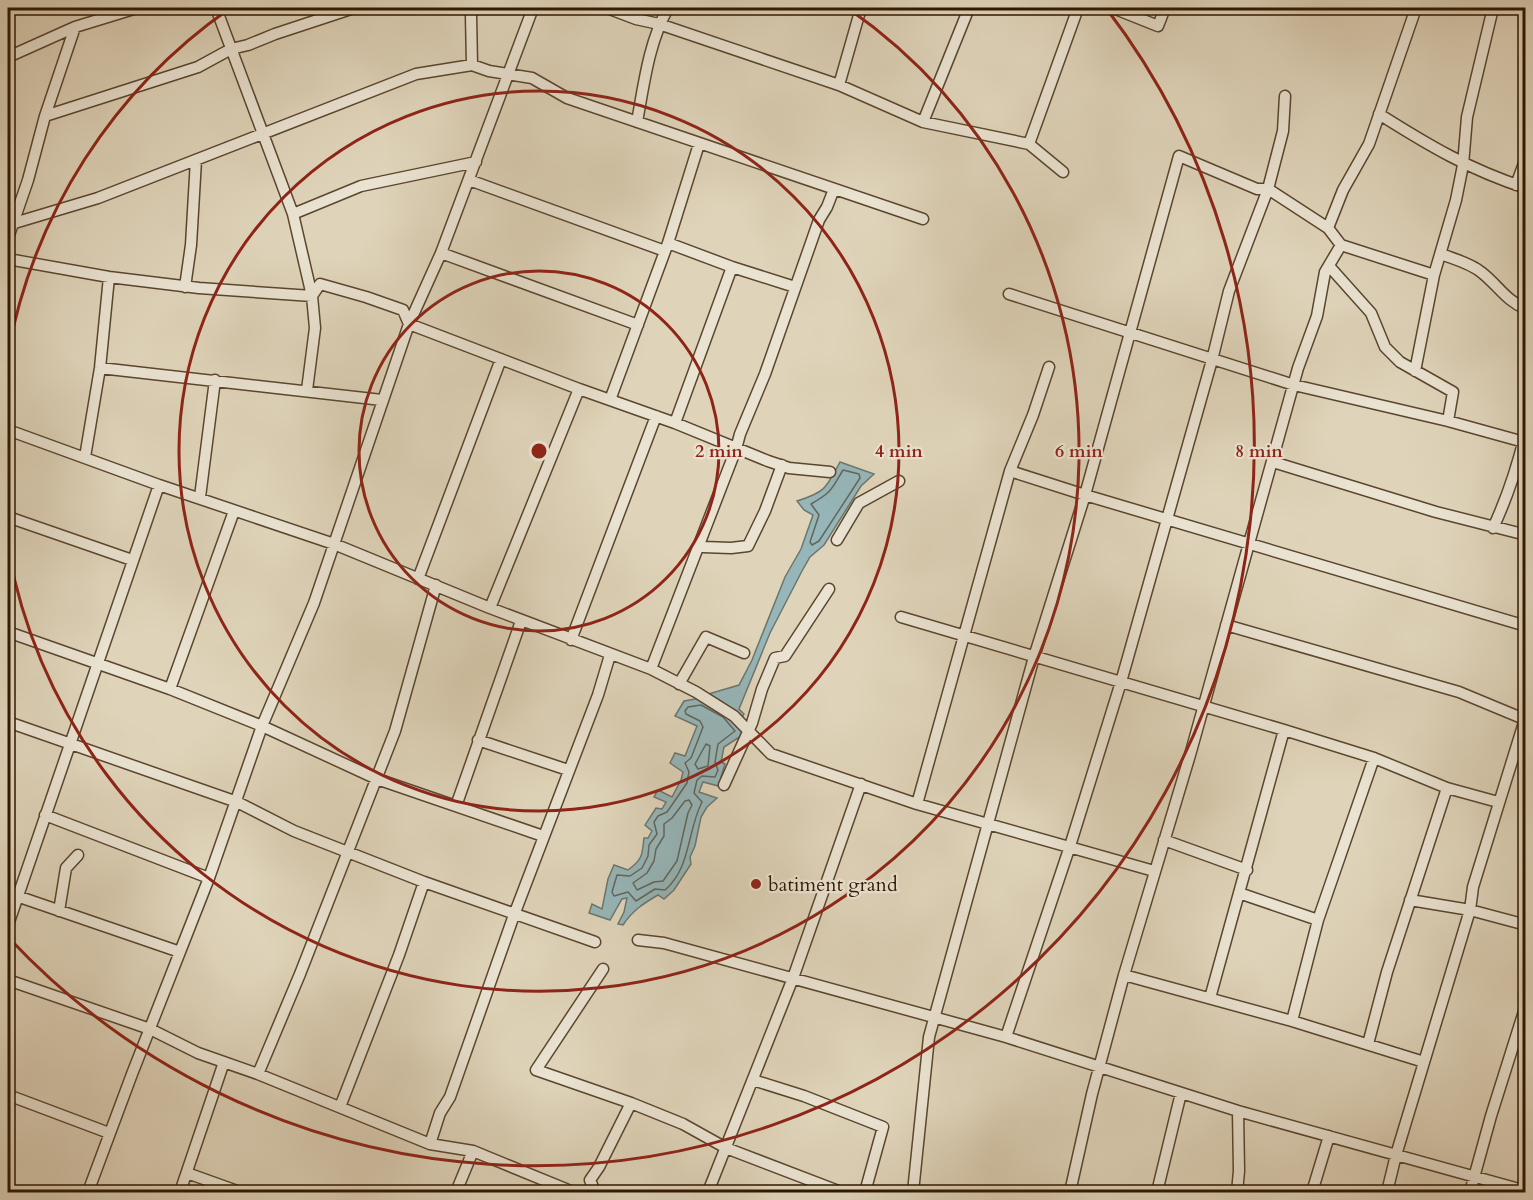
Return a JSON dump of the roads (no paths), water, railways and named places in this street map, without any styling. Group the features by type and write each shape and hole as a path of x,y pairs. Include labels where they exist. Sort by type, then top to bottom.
{"street":[{"path":"8,57 75,27 137,8"},
{"path":"216,8 293,214 312,296 315,328 307,390"},
{"path":"45,116 198,67 231,49 354,8"},
{"path":"469,8 472,65"},
{"path":"88,1192 209,878 262,726 314,603 409,324 441,253 533,8"},
{"path":"607,8 839,85 923,122 1029,144 1063,172"},
{"path":"637,122 659,24 668,8"},
{"path":"839,85 861,8"},
{"path":"923,122 969,8"},
{"path":"1029,144 1078,8"},
{"path":"1113,8 1158,26 1165,8"},
{"path":"1328,228 1343,190 1369,144 1416,8"},
{"path":"1415,371 1434,275 1456,200 1463,165 1467,117 1493,8"},
{"path":"8,238 75,27"},
{"path":"11,224 98,198 416,74 472,65 489,71 532,78 567,98 923,219"},
{"path":"1006,1037 1070,846 1121,682 1212,360 1229,291 1268,189 1283,131 1285,96"},
{"path":"1379,114 1463,165 1521,187 1526,158"},
{"path":"610,400 667,247 699,144"},
{"path":"913,1192 929,1037 934,1017 1034,657 1085,495 1179,156 1257,189 1268,189 1328,228 1341,245 1434,275"},
{"path":"185,287 191,245 196,160"},
{"path":"293,214 361,186 476,162"},
{"path":"469,180 667,247 795,287"},
{"path":"651,669 765,374 819,220 834,189"},
{"path":"1070,1192 1099,1067 1124,975 1273,462 1298,368 1317,316 1325,272 1341,245"},
{"path":"441,253 638,326"},
{"path":"1441,254 1471,265 1482,272 1509,301 1526,309"},
{"path":"8,259 109,277 185,287 312,296"},
{"path":"1329,266 1371,313 1385,347 1400,363 1453,392 1448,421"},
{"path":"675,423 732,267"},
{"path":"85,457 100,368 109,277"},
{"path":"312,296 320,284 366,297 403,310 409,324 675,423 736,449 782,465 830,472"},
{"path":"1009,294 1294,385 1525,439 1505,502 1493,528"},
{"path":"418,579 501,359"},
{"path":"917,804 1010,471 1033,415 1049,367"},
{"path":"100,368 382,400"},
{"path":"200,497 214,380"},
{"path":"490,608 579,389"},
{"path":"571,640 656,416"},
{"path":"8,430 159,485 334,544 521,621 651,669 717,704 734,716 771,754 917,804 1154,871"},
{"path":"1273,462 1526,536"},
{"path":"704,547 748,546 765,511 782,465"},
{"path":"1010,471 1526,626"},
{"path":"837,540 859,503 899,480"},
{"path":"8,925 12,895 45,815 159,485"},
{"path":"170,689 234,511"},
{"path":"8,517 132,560"},
{"path":"258,1074 377,778 404,702 436,585"},
{"path":"724,785 748,731 776,657 786,656 830,589"},
{"path":"901,617 1284,730 1374,758 1447,788 1498,802"},
{"path":"456,806 521,621"},
{"path":"1226,625 1459,692 1525,719 1473,887 1470,910 1396,1155 1387,1192"},
{"path":"8,632 170,689 262,726 377,778 543,836"},
{"path":"679,684 706,637 744,653"},
{"path":"430,1144 440,1113 450,1097 543,836 598,695 610,655"},
{"path":"8,722 237,802 294,831 424,882 595,942"},
{"path":"1210,998 1284,730"},
{"path":"478,740 568,770"},
{"path":"1292,1021 1318,920 1374,758"},
{"path":"708,1192 793,978 861,784"},
{"path":"1368,1044 1387,972 1447,788"},
{"path":"45,815 209,878"},
{"path":"1164,840 1247,870"},
{"path":"59,911 66,868 78,855"},
{"path":"340,1107 399,955 424,882"},
{"path":"1239,893 1318,920"},
{"path":"12,895 180,952"},
{"path":"1410,900 1470,910 1526,925"},
{"path":"638,940 664,943 1006,1037 1181,1094 1526,1191"},
{"path":"603,969 536,1070 631,1103 682,1124 726,1148 841,1192"},
{"path":"1124,975 1292,1021 1424,1062"},
{"path":"8,980 150,1029 198,1053 258,1074 430,1144 473,1151 573,1192"},
{"path":"1470,1192 1526,1005"},
{"path":"180,1192 224,1062"},
{"path":"753,1080 804,1096 883,1127 865,1192"},
{"path":"1157,1192 1181,1094"},
{"path":"8,1095 109,1133"},
{"path":"595,1192 590,1180 599,1167 631,1103"},
{"path":"1237,1192 1238,1110"},
{"path":"1312,1192 1329,1136"},
{"path":"456,1192 473,1151"},
{"path":"187,1173 240,1192"}],"water":[{"path":"840,462 874,474 861,486 824,545 810,557 802,571 770,633 739,709 744,714 740,720 705,695 739,685 752,660 785,577 801,549 813,515 804,510 797,501 820,492"},
{"path":"701,698 741,728 741,736 724,747 721,762 725,764 721,777 722,787 703,782 699,792 717,798 707,807 701,817 695,846 690,857 691,864 674,890 664,899 658,895 648,901 634,911 623,925 618,924 627,898 622,899 610,920 589,913 592,904 602,909 608,879 614,865 628,870 639,860 644,838 648,838 652,831 645,825 656,808 662,809 666,802 654,797 658,790 672,797 681,780 683,772 670,763 675,753 685,756 697,726 675,716 684,701"}],"place":[{"name":"batiment grand","path":"756,884"}]}
